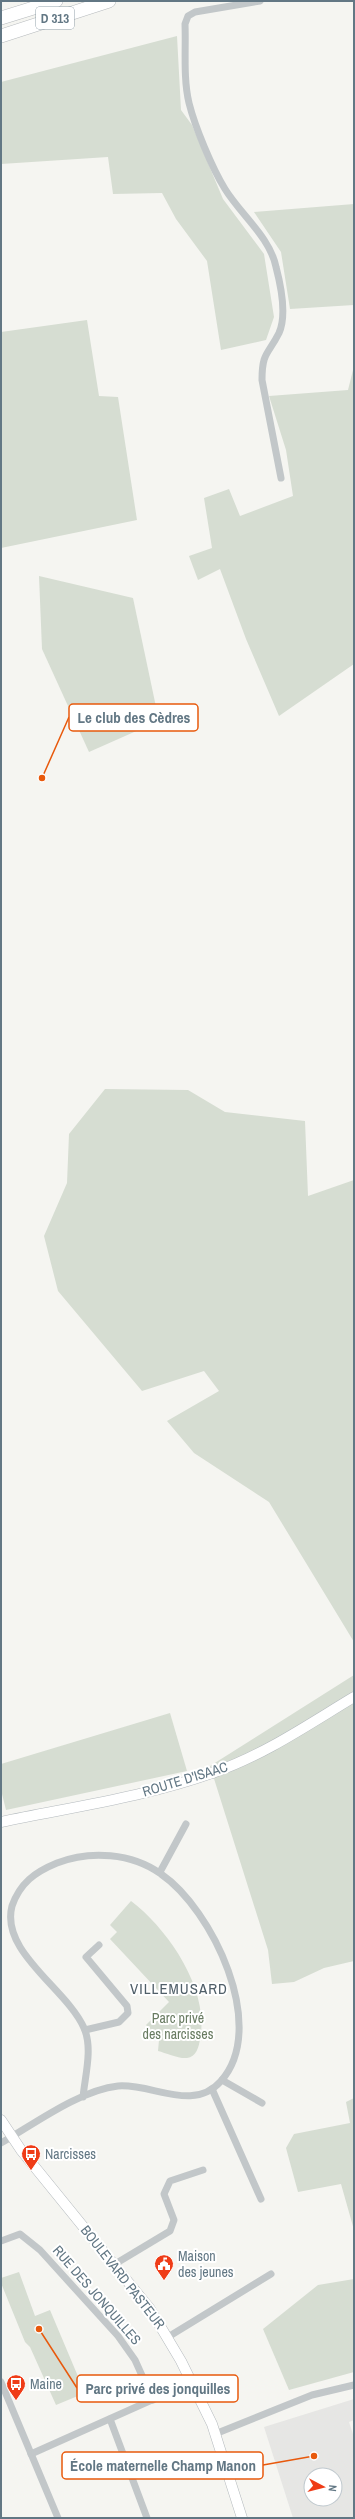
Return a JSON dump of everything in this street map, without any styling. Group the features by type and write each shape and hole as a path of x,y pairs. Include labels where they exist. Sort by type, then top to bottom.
{"highway":[{"name":"D 313","path":"1,18 56,1"},
{"name":"D 313","path":"1,36 108,1"}],"street":[{"path":"260,1 195,12 188,16 185,24 188,92 192,112 216,173 225,190 272,252 276,267 283,316 279,332 266,353 262,380 281,478"},
{"name":"ROUTE D'ISAAC","path":"1,1822 152,1790 216,1772 268,1748 354,1697"},
{"path":"160,1872 186,1824"},
{"path":"1,2143 83,2097 117,2086 136,2087 178,2096 192,2096 212,2089 222,2080 238,2049 240,2030 236,1998 214,1938 188,1899 160,1872 123,1858 84,1856 62,1861 41,1870 27,1880 18,1891 5,1920 12,1938 22,1954 74,2011 85,2030 87,2043 83,2097"},
{"path":"85,2030 103,2028 119,2022 128,2013 127,2006 86,1957 99,1946"},
{"path":"222,2080 262,2103"},
{"path":"212,2089 261,2199"},
{"name":"BOULEVARD PASTEUR","path":"1,2120 12,2137 150,2309 168,2337 192,2382 215,2434 242,2518"},
{"path":"115,2264 170,2231 174,2220 164,2194 170,2181 203,2170"},
{"name":"RUE DES JONQUILLES","path":"1,2241 20,2234 40,2250 118,2336 135,2360 153,2400"},
{"path":"168,2337 271,2274"},
{"path":"1,2382 58,2518"},
{"path":"31,2454 192,2382"},
{"path":"215,2434 312,2395 354,2385"},
{"path":"110,2419 147,2518"}],"shaded area":[{"path":"354,2399 354,2420 349,2422 354,2437 354,2518 293,2518 264,2427"}],"green space":[{"path":"177,36 181,110 192,125 223,199 264,254 274,317 266,340 221,350 207,261 176,219 162,193 113,194 108,157 1,164 1,82"},
{"path":"354,204 354,305 290,309 281,252 254,212"},
{"path":"87,320 99,396 118,397 137,520 1,548 1,332"},
{"path":"354,366 354,664 279,716 246,639 220,569 198,580 189,556 212,548 204,498 229,489 240,516 293,496 286,450 269,396 348,390"},
{"path":"39,576 133,598 159,721 89,752 42,649"},
{"path":"105,1089 188,1090 225,1112 305,1121 308,1196 354,1180 354,1642 269,1502 194,1453 167,1421 219,1391 204,1371 142,1391 58,1291 44,1236 67,1183 69,1134"},
{"path":"354,1675 354,1961 324,1968 294,1982 272,1984 268,1950 210,1766"},
{"path":"170,1713 187,1771 6,1810 1,1790 1,1764"},
{"name":"Parc privé des narcisses","path":"131,1901 159,1927 172,1944 192,1981 199,2001 201,2020 199,2045 193,2056 180,2058 158,2051 159,2040 146,2025 169,2002 110,1939 117,1932 110,1925"},
{"path":"354,2098 354,2230 341,2184 298,2192 286,2148 294,2134 350,2123 346,2102"},
{"path":"19,2272 35,2316 50,2310 85,2393 56,2405 30,2347 25,2342 1,2283 1,2278"},
{"path":"354,2279 354,2372 289,2390 263,2329 318,2285"}],"place":[{"name":"Le club des Cèdres","path":"42,778"},
{"name":"Narcisses","path":"31,2171"},
{"name":"Maison des jeunes","path":"164,2281"},
{"name":"Parc privé des jonquilles","path":"39,2329"},
{"name":"Maine","path":"16,2401"},
{"name":"École maternelle Champ Manon","path":"314,2456"}],"district":[{"name":"VILLEMUSARD","path":"179,1989"}]}
